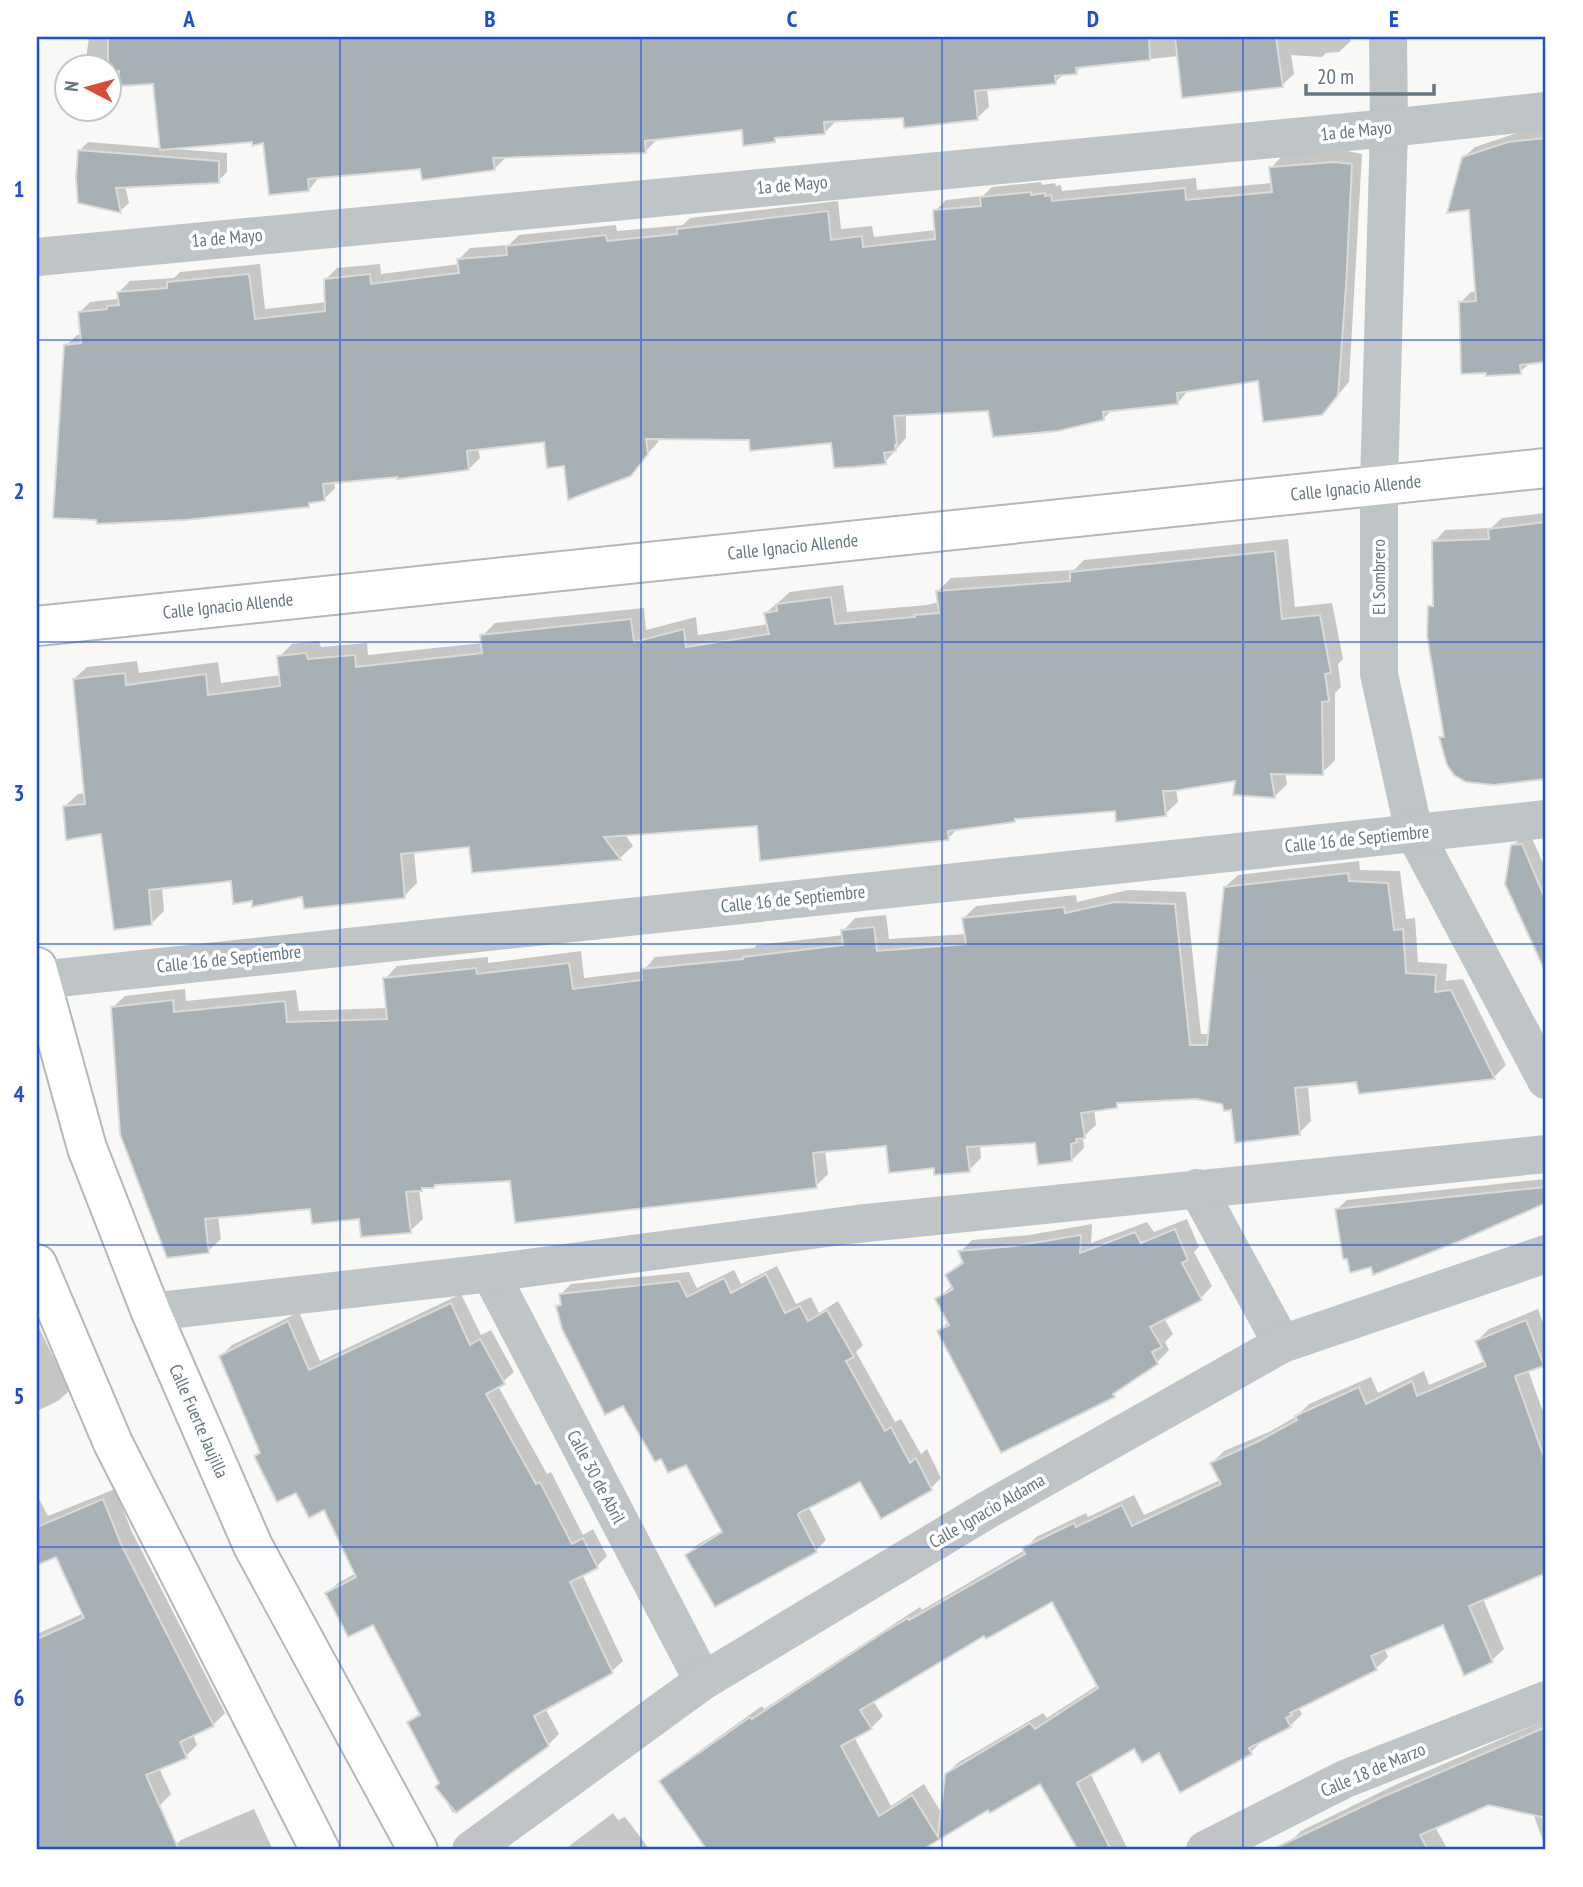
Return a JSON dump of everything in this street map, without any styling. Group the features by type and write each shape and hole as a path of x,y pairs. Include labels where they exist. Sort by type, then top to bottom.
{"main road":[{"name":"Calle Ignacio Allende","path":"37,626 1546,468"},
{"name":"Calle Fuerte Jaujilla","path":"38,974 87,1148 151,1312 253,1546 418,1850"},
{"path":"37,1264 113,1443 320,1850"}],"street":[{"name":"El Sombrero","path":"1388,37 1390,128 1379,484 1379,674 1414,832 1546,1080"},
{"name":"1a de Mayo","path":"37,257 1546,111"},
{"name":"Calle 16 de Septiembre","path":"38,974 1546,819"},
{"path":"151,1312 490,1273 857,1224 1546,1154"},
{"path":"1197,1188 1282,1344"},
{"name":"Calle Ignacio Aldama","path":"471,1850 703,1681 989,1509 1282,1344 1546,1254"},
{"name":"Calle 30 de Abril","path":"490,1273 703,1681"},
{"name":"Calle 18 de Marzo","path":"1205,1850 1345,1779 1546,1700"}],"building":[{"path":"108,37 1149,37 1150,60 1076,68 1077,74 1055,76 1056,84 975,91 978,120 904,128 903,118 824,122 825,134 775,138 775,142 743,146 742,130 645,141 646,153 493,158 495,170 422,180 420,169 308,179 309,191 269,195 263,143 252,146 252,142 160,150 153,84 122,86 122,52 108,52"},
{"path":"1175,37 1276,37 1283,87 1182,98"},
{"path":"1546,138 1546,362 1520,365 1521,374 1461,374 1459,302 1476,301 1469,210 1447,213 1462,157 1508,142"},
{"path":"78,150 219,161 219,183 116,188 121,213 78,203"},
{"path":"1335,162 1352,164 1346,286 1338,395 1322,415 1263,422 1258,381 1177,393 1178,404 1103,412 1104,420 1058,431 993,437 988,411 894,416 896,451 884,453 886,464 834,468 831,443 750,451 749,440 646,439 648,454 631,476 568,500 564,466 547,468 544,442 467,451 469,470 323,484 325,501 309,503 309,507 185,520 97,524 96,520 53,518 64,345 81,343 78,312 119,305 117,292 167,288 167,282 249,274 255,319 325,311 324,279 370,274 371,284 459,273 457,259 507,255 506,246 606,235 607,241 677,234 677,229 828,211 831,240 862,236 863,247 935,239 933,210 981,206 980,197 1031,192 1031,195 1051,195 1052,201 1185,188 1186,200 1272,192 1269,167"},
{"path":"1546,522 1546,779 1494,785 1466,782 1454,775 1447,765 1439,737 1444,737 1427,636 1428,606 1433,606 1432,541 1489,539 1488,529"},
{"path":"1275,551 1282,619 1320,615 1331,673 1325,674 1329,701 1322,702 1323,775 1271,774 1275,798 1233,795 1235,781 1163,791 1166,816 1116,822 1115,811 1015,819 1015,822 948,831 949,840 760,861 757,826 604,837 621,860 472,873 469,847 401,854 405,898 304,909 302,897 252,907 252,901 233,904 231,881 149,890 152,925 114,930 101,834 66,840 63,806 85,804 73,679 125,673 126,685 206,674 208,695 280,686 277,656 306,653 308,659 355,655 356,667 482,653 480,635 631,619 634,642 684,629 686,647 769,634 764,613 777,611 776,604 831,597 835,624 915,617 914,615 939,613 936,591 1070,581 1070,572"},
{"path":"1522,844 1546,901 1546,966 1543,967 1505,884 1511,845"},
{"path":"1348,873 1349,881 1388,883 1394,930 1403,929 1406,973 1436,975 1435,992 1451,990 1495,1079 1359,1094 1356,1082 1295,1088 1300,1135 1235,1143 1231,1110 1224,1111 1222,1104 1196,1099 1117,1103 1117,1108 1081,1113 1085,1138 1076,1139 1077,1142 1071,1144 1072,1161 1038,1165 1035,1143 967,1147 970,1172 934,1175 934,1168 889,1173 886,1146 813,1153 817,1188 515,1223 510,1181 435,1185 434,1188 422,1188 422,1191 406,1192 411,1233 361,1237 359,1219 312,1224 310,1209 205,1219 209,1253 167,1258 120,1134 111,1007 173,1000 174,1012 285,1001 287,1022 387,1019 383,978 476,968 477,974 569,963 573,989 642,980 641,969 743,959 843,945 841,930 874,927 877,951 966,944 962,918 1064,907 1065,913 1115,902 1175,904 1190,1045 1207,1045 1224,887"},
{"path":"1546,1187 1546,1203 1373,1275 1371,1267 1350,1273 1347,1259 1343,1259 1335,1209"},
{"path":"1175,1229 1188,1260 1182,1263 1202,1300 1150,1327 1162,1347 1152,1352 1158,1364 1113,1394 1115,1397 1001,1453 937,1331 949,1325 935,1299 953,1289 945,1275 963,1263 958,1251 1015,1246 1081,1235 1080,1253 1135,1232 1141,1243"},
{"path":"766,1274 785,1313 800,1306 808,1321 827,1310 854,1357 846,1361 885,1431 891,1427 910,1463 916,1458 932,1490 881,1519 860,1482 799,1513 817,1552 715,1607 685,1555 722,1532 686,1465 668,1473 661,1459 655,1462 623,1406 605,1415 562,1329 556,1306 561,1305 559,1294 679,1281 687,1297 724,1278 731,1293"},
{"path":"451,1303 470,1345 480,1339 505,1384 486,1394 536,1484 540,1482 572,1544 583,1538 598,1568 570,1582 613,1673 534,1716 549,1746 456,1813 435,1787 439,1783 407,1722 420,1715 373,1625 348,1637 325,1593 356,1577 324,1510 309,1518 296,1493 277,1502 254,1456 260,1453 219,1356 288,1321 309,1370"},
{"path":"1526,1320 1544,1366 1515,1376 1546,1463 1546,1573 1469,1606 1493,1662 1464,1676 1443,1625 1371,1656 1377,1670 1290,1713 1292,1715 1286,1718 1291,1727 1249,1748 1252,1754 1180,1793 1159,1753 1142,1763 1134,1749 1077,1783 1111,1850 1078,1850 1040,1784 990,1813 988,1810 922,1850 707,1850 659,1781 750,1717 752,1719 881,1634 1025,1554 1022,1548 1074,1523 1076,1527 1122,1505 1132,1526 1221,1484 1210,1463 1297,1420 1295,1416 1359,1387 1366,1404 1412,1381 1417,1396 1486,1366 1475,1341","holes":["1052,1602 1098,1688 1035,1729 1030,1723 945,1774 938,1837 912,1795 879,1816 841,1746 872,1729 860,1710 984,1636 986,1639"]},
{"path":"103,1499 121,1544 214,1726 180,1742 187,1758 146,1775 179,1850 37,1850 37,1639 84,1618 56,1557 37,1565 37,1527"},
{"path":"1546,1727 1546,1818 1489,1805 1420,1835 1428,1850 1271,1850 1380,1798"}]}
